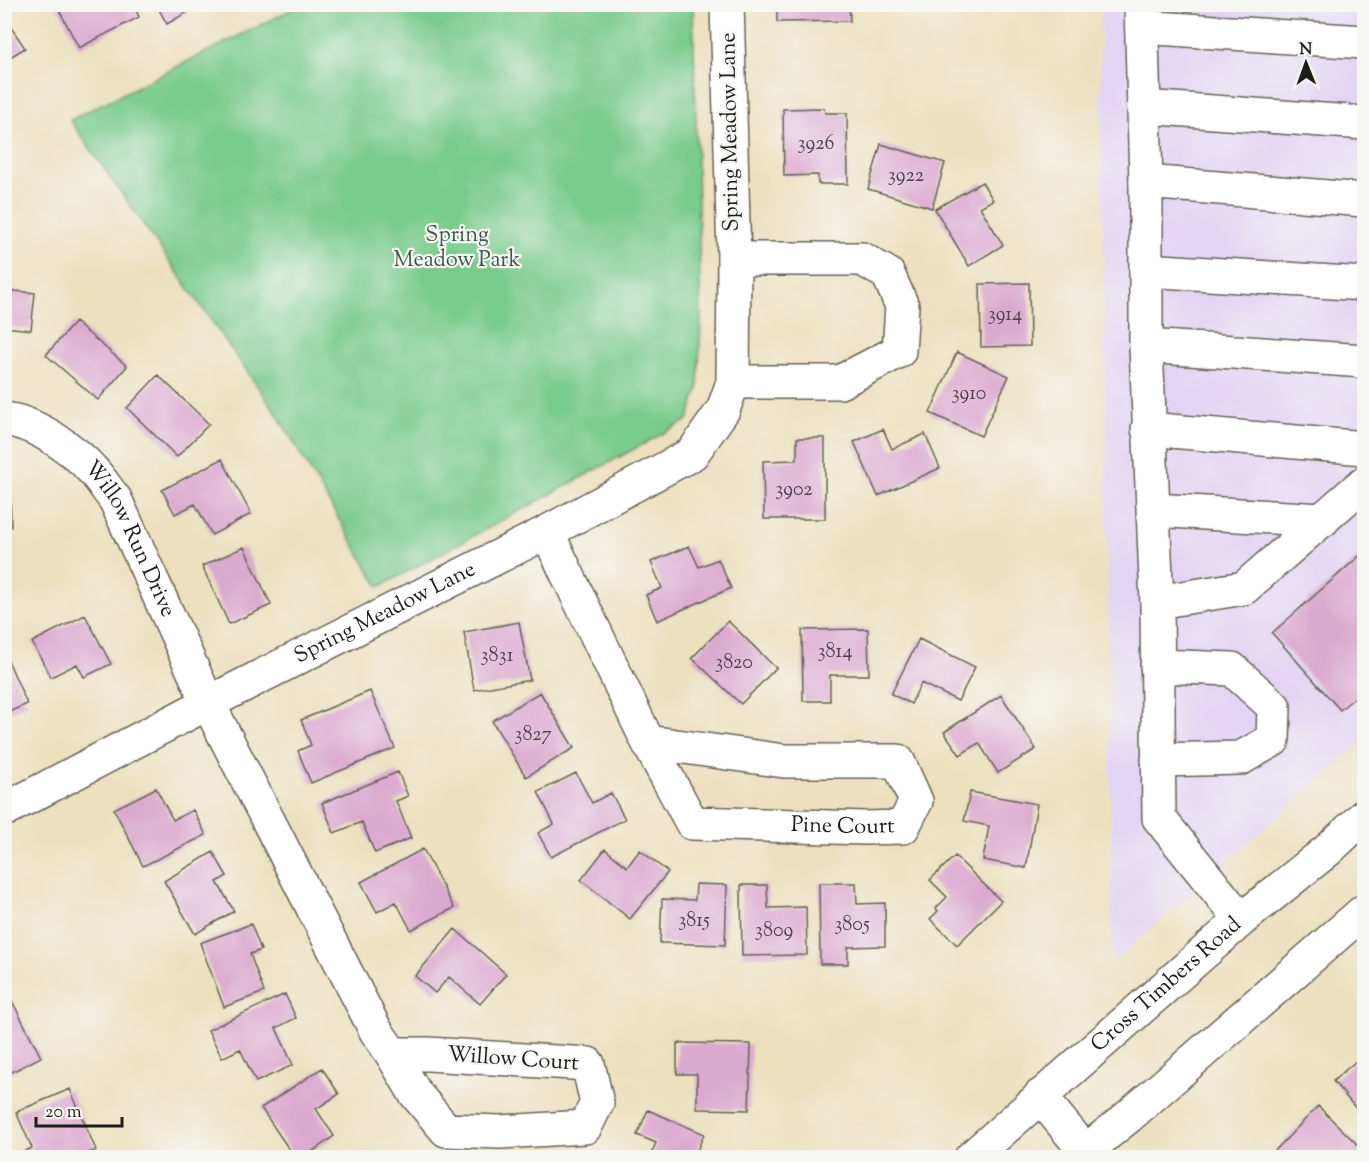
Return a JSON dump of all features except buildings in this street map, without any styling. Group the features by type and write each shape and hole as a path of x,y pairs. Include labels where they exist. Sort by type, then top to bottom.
{"street":[{"name":"Spring Meadow Lane","path":"4,810 208,703 547,532 692,454 723,411 733,382 734,258 727,4"},
{"path":"1241,920 1159,818 1157,602 1146,346 1146,182 1142,16 1365,42"},
{"path":"1144,107 1365,123"},
{"path":"1146,182 1365,200"},
{"name":"Spring Meadow Lane","path":"733,382 840,382 899,351 902,306 888,274 862,259 734,258"},
{"path":"1146,270 1365,284"},
{"path":"1146,346 1365,361"},
{"name":"Willow Run Drive","path":"4,419 17,420 45,434 74,453 94,471 114,499 208,703"},
{"path":"1149,429 1365,448"},
{"path":"1157,602 1244,588 1365,483"},
{"path":"1154,510 1323,520"},
{"name":"Pine Court","path":"547,532 648,742 692,823 903,827 916,801 898,761 784,761 648,742"},
{"path":"1157,666 1232,669 1274,707 1273,740 1241,758 1158,760"},
{"name":"Willow Court","path":"208,703 375,1031 392,1054 415,1093 446,1130 500,1132 585,1127 597,1103 588,1064 428,1054 392,1054"},
{"name":"Cross Timbers Road","path":"971,1158 1168,987 1241,920 1328,850 1365,816"},
{"path":"1040,1096 1082,1155 1365,911"}],"shaded area":[{"path":"1100,5 1364,5 1364,740 1113,962"}],"green space":[{"name":"Spring Meadow Park","path":"303,4 693,5 701,321 698,389 688,420 379,587 277,414 70,120"}]}
